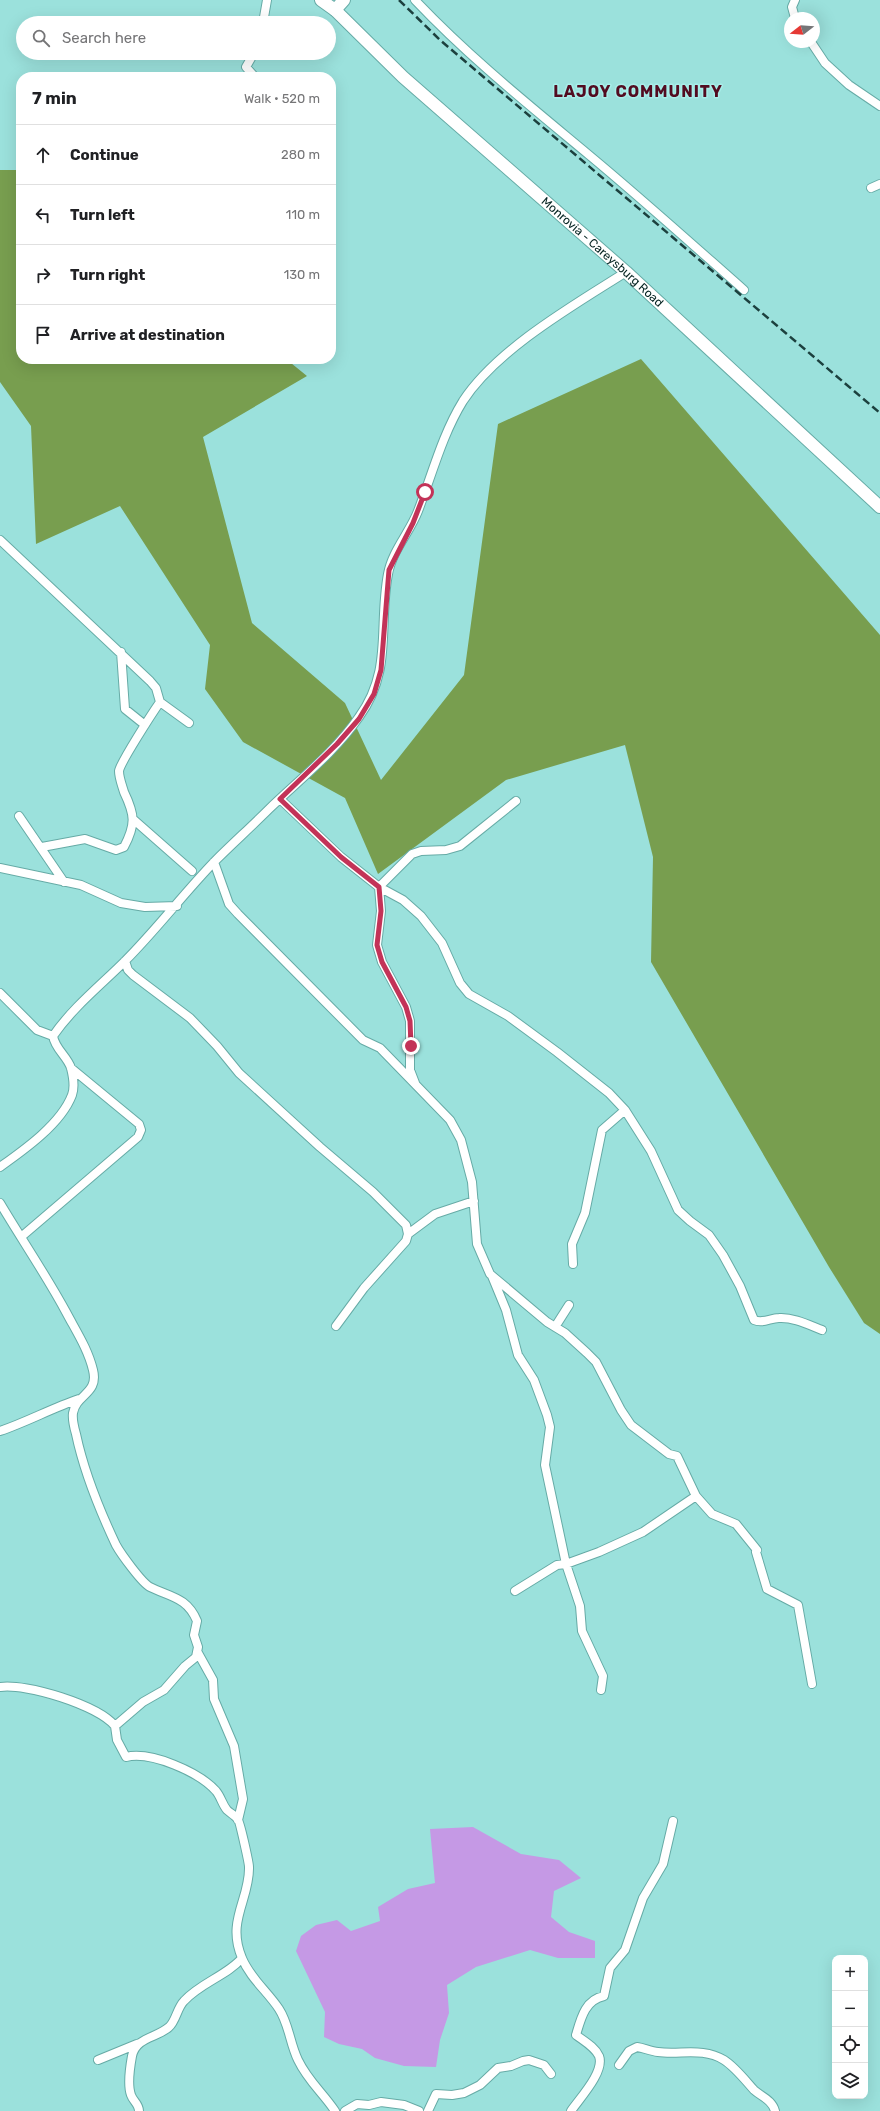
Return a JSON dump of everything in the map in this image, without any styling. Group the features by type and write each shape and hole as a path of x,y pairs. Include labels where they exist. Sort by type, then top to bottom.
{"main road":[{"name":"Monrovia - Careysburg Road","path":"321,0 335,10 403,77 626,272 880,508"},
{"path":"335,10 344,0"}],"street":[{"path":"264,16 267,0"},
{"path":"415,0 447,34 509,90 652,208 744,290"},
{"path":"793,12 792,7 795,0"},
{"path":"815,48 825,63 844,81 880,106"},
{"path":"250,60 246,67 250,72"},
{"path":"872,188 880,184"},
{"path":"53,1036 68,1016 125,960 176,906 214,862 337,744 359,719 374,694 381,670 389,570 413,523 449,426 464,400 486,372 519,345 557,316 626,272"},
{"path":"0,540 121,652 156,688 160,702 189,723"},
{"path":"121,652 125,709 145,725"},
{"path":"42,847 85,839 116,850 124,847 132,829 134,820 130,805 121,784 119,770 124,758 160,702"},
{"path":"280,799 341,857 379,887 403,900 421,916 442,943 460,983 469,994 508,1016 557,1052 609,1093 625,1110 650,1151 678,1210 690,1221 710,1235 723,1255 737,1281 754,1320 759,1322 780,1318 797,1321 822,1330"},
{"path":"408,1073 410,1021 406,1007 382,962 377,945 381,911 379,887 412,854 421,851 446,850 460,846 516,801"},
{"path":"20,816 64,882"},
{"path":"134,820 192,871"},
{"path":"214,862 229,904 363,1040 380,1048 408,1073 415,1084 450,1120 461,1140 468,1161 474,1201 477,1244 506,1310 518,1355 534,1380 549,1421 550,1427 545,1465 566,1564 580,1606 586,1641 603,1676 601,1690"},
{"path":"2,870 81,885 121,903 145,907 176,906"},
{"path":"125,960 128,970 133,975 190,1018 217,1046 239,1073 320,1147 373,1192 406,1225 408,1234 406,1242 364,1288 336,1326"},
{"path":"0,993 37,1030 53,1036"},
{"path":"0,1167 43,1133 66,1106 73,1089 71,1068 67,1059 56,1045 53,1036"},
{"path":"21,1237 138,1137 141,1130 139,1124 71,1068"},
{"path":"573,1264 572,1244 585,1213 602,1130 625,1110"},
{"path":"408,1234 435,1214 474,1201"},
{"path":"0,1204 79,1336 93,1370 94,1383 87,1395 19,1425 0,1431"},
{"path":"490,1274 596,1362 621,1410 631,1425 668,1454 678,1456 696,1496 712,1514 736,1524 756,1551 767,1589 798,1605 812,1684"},
{"path":"555,1327 569,1305"},
{"path":"79,1399 72,1415 79,1450 86,1476 116,1545 127,1562 149,1586 175,1597 192,1612 198,1625 194,1635 198,1642 198,1653 213,1680 214,1699 234,1746 243,1799 238,1820 249,1868 237,1926 242,1958 259,1984 280,2010 292,2047 312,2085 335,2111 341,2111"},
{"path":"515,1591 557,1565 566,1564 643,1532 696,1496"},
{"path":"114,1726 144,1702 164,1690 198,1653"},
{"path":"0,1687 19,1688 59,1696 100,1714 114,1726 117,1740 126,1756 136,1754 179,1766 198,1777 216,1792 226,1809 238,1820"},
{"path":"571,2111 593,2081 599,2062 599,2058 592,2047 576,2035 581,2014 594,1998 604,1996 610,1968 625,1950 643,1898 663,1864 673,1821"},
{"path":"98,2060 138,2044 169,2027 183,2002 210,1980 235,1966 242,1958"},
{"path":"138,2044 132,2055 129,2081 131,2095 139,2107 139,2111"},
{"path":"620,2065 629,2051 637,2047 657,2052 706,2053 724,2060 731,2065 754,2089 773,2104 775,2111"},
{"path":"428,2111 436,2094 452,2095 464,2093 480,2085 498,2068 529,2060 544,2065 551,2074"},
{"path":"345,2111 357,2104 369,2105 381,2102 404,2105 419,2111"}],"green space":[{"path":"0,170 16,170 16,364 292,364 307,376 203,437 252,623 345,703 381,780 464,675 498,424 641,359 880,635 880,1334 864,1323 829,1267 651,962 653,857 625,745 506,780 378,874 345,798 243,742 205,689 210,645 120,506 36,544 31,426 0,382"}],"shaded area":[{"path":"473,1827 521,1854 559,1860 581,1878 554,1891 551,1917 569,1932 595,1941 595,1958 558,1958 530,1950 476,1967 447,1985 449,2013 440,2040 436,2067 404,2066 375,2058 362,2049 339,2044 324,2037 325,2012 296,1951 301,1936 316,1925 337,1920 351,1931 380,1921 378,1907 408,1889 435,1883 430,1829"}],"railway":[{"path":"399,0 440,40 880,413"}],"district":[{"name":"LAJOY COMMUNITY","path":"638,91"}],"route":[{"path":"411,1046 410,1021 406,1007 389,977 382,962 377,945 381,911 379,887 358,868 341,857 280,799 337,744 359,719 374,694 381,670 386,585 389,570 395,555 413,523 425,492"}]}
